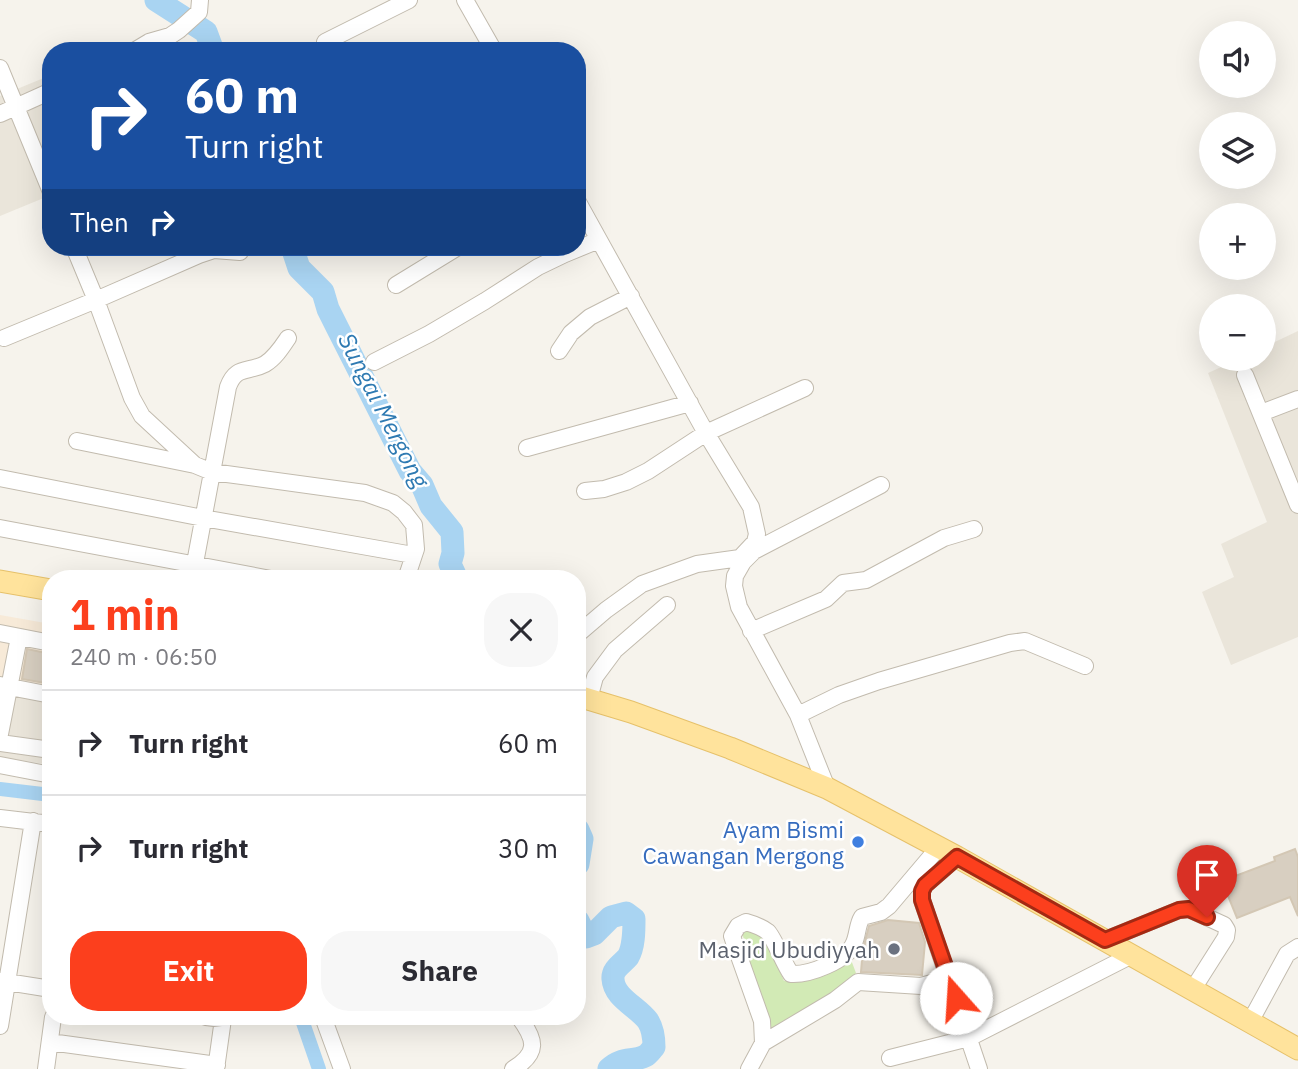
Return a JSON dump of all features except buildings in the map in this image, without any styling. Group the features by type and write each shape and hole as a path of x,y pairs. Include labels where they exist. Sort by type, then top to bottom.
{"main road":[{"path":"0,581 42,588"},
{"path":"586,698 730,748 827,788 948,852 1298,1049"}],"street":[{"path":"325,42 409,0"},
{"path":"465,0 489,42"},
{"path":"153,42 178,30 200,6"},
{"path":"0,68 8,111 42,175"},
{"path":"8,111 42,95"},
{"path":"586,216 706,433 751,507 757,534 755,542 740,558 734,586 751,631 798,715 827,788"},
{"path":"586,245 599,240"},
{"path":"78,256 132,398 142,416 195,465"},
{"path":"4,338 197,256"},
{"path":"396,285 443,256"},
{"path":"374,362 429,334 538,267 561,256"},
{"path":"559,351 571,333 590,317 631,296"},
{"path":"193,570 231,379 239,371 262,365 272,359 288,338"},
{"path":"1245,374 1297,502"},
{"path":"585,491 604,489 626,482 648,471 706,433 805,388"},
{"path":"1261,413 1298,399"},
{"path":"527,448 690,403"},
{"path":"77,441 195,465 212,471 365,494 393,503 414,525 416,549 408,570"},
{"path":"0,478 203,518 414,555"},
{"path":"735,576 743,562 754,551 881,485"},
{"path":"0,528 184,570"},
{"path":"751,631 825,599 843,583 866,580 944,538 974,529"},
{"path":"586,627 642,584 697,564 740,558"},
{"path":"586,692 615,650 667,605"},
{"path":"0,633 42,641"},
{"path":"0,734 5,686 19,637"},
{"path":"798,715 839,695 1010,643 1025,641 1085,666"},
{"path":"5,686 42,693"},
{"path":"0,743 42,749"},
{"path":"0,765 42,773"},
{"path":"0,818 42,822"},
{"path":"0,1026 3,982 33,821"},
{"path":"948,852 925,885 922,900 979,1069"},
{"path":"764,1043 762,1021 732,936 738,926 746,922 769,933 791,974 801,975 818,970 843,956 854,946 862,917 881,912 889,906 948,852"},
{"path":"1105,940 1179,910 1189,909 1224,925 1227,930 1226,937 1193,989"},
{"path":"1250,1022 1287,954 1298,947"},
{"path":"890,1058 969,1038 1132,955"},
{"path":"749,1069 764,1043 835,1000 858,982 921,986 950,978"},
{"path":"3,982 42,988"},
{"path":"46,1069 52,1025"},
{"path":"50,1042 217,1067 222,1025"},
{"path":"326,1025 342,1069"},
{"path":"513,1069 531,1054 532,1041 523,1025"}],"shaded area":[{"path":"42,79 42,199 0,216 0,96"},
{"path":"1298,331 1298,637 1231,665 1202,592 1234,577 1221,544 1267,522 1208,373 1276,371 1276,341"},
{"path":"0,615 42,622 42,699 0,692"},
{"path":"0,692 42,699 42,764 0,757"}],"green space":[{"path":"750,925 766,933 784,981 845,944 856,973 841,989 771,1036 742,931"}],"waterway":[{"name":"Sungai Mergong","path":"156,0 206,32 210,42"},
{"name":"Sungai Mergong","path":"295,256 299,268 323,292 328,309 410,471 422,485 431,506 452,532 453,553 450,564 453,570"},
{"path":"0,789 42,794"},
{"name":"Sungai Mergong","path":"586,937 594,934 611,917 626,913 634,919 630,953 613,975 614,986 648,1021 653,1033 654,1047 645,1056 622,1061 609,1069"},
{"path":"304,1025 319,1069"}],"place":[{"name":"Ayam Bismi Cawangan Mergong","path":"858,842"},
{"name":"Masjid Ubudiyyah","path":"894,949"}],"route":[{"path":"956,998 922,900 922,891 925,885 957,857 1105,940 1179,910 1189,909 1207,917"}]}
